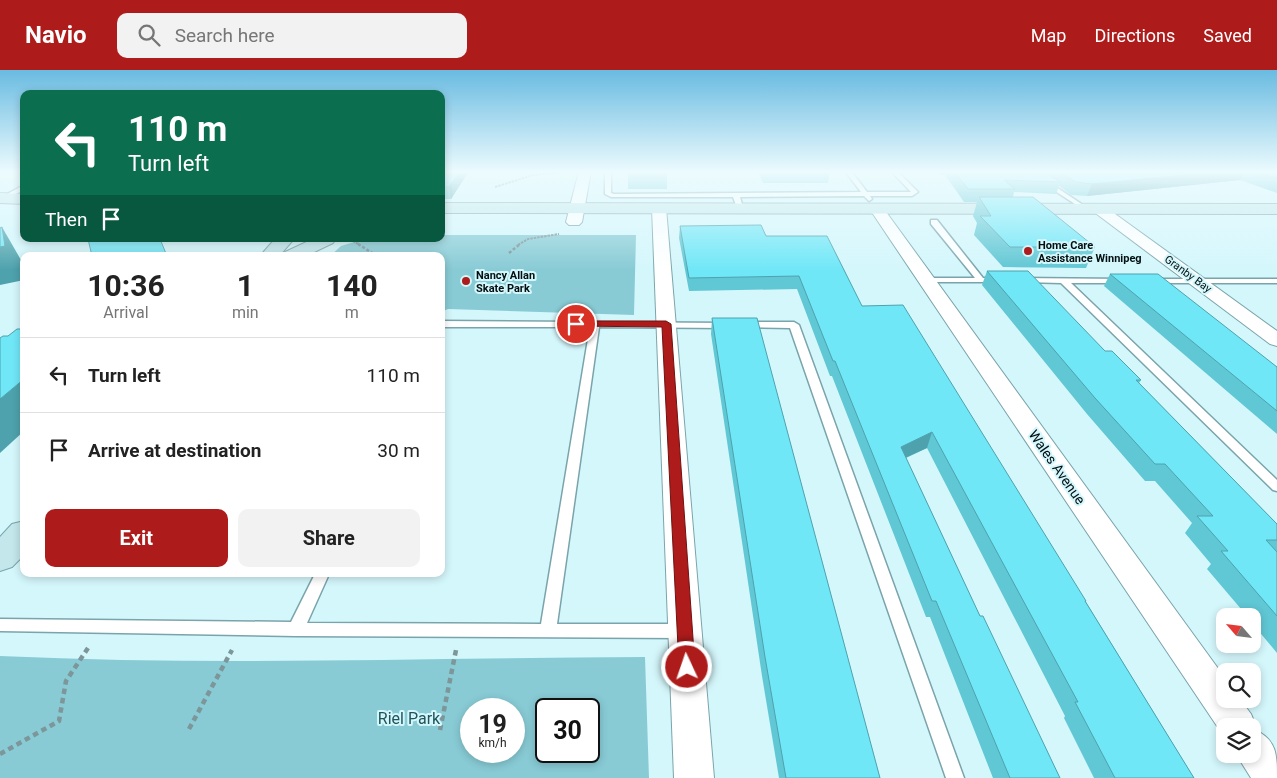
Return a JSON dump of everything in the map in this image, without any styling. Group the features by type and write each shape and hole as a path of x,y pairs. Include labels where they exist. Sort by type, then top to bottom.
{"main road":[{"path":"5,204 20,211"},
{"path":"660,214 725,204"},
{"path":"785,204 1277,222"},
{"path":"445,208 571,221"},
{"path":"445,222 571,221 660,214 876,208 934,222 1277,209"},
{"path":"273,252 282,242"},
{"path":"292,252 301,242"},
{"path":"300,252 321,242"},
{"path":"0,559 20,537"}],"street":[{"path":"571,221 576,204"},
{"name":"Wales Avenue","path":"876,208 1232,718"},
{"path":"660,214 694,778"},
{"name":"Granby Bay","path":"1101,215 1198,282 1277,340"},
{"path":"1261,760 1274,778"}],"lane":[{"path":"873,204 876,208 886,204"},
{"path":"1082,204 1101,215"},
{"path":"934,222 981,280"},
{"path":"927,280 1131,281"},
{"path":"1064,281 1277,487"},
{"path":"1140,281 1277,281"},
{"path":"445,324 794,325 954,778"},
{"path":"548,630 595,324"},
{"path":"0,559 20,555"},
{"path":"296,629 321,577"},
{"path":"0,625 296,629 685,630"}],"path":[{"path":"509,253 528,239 571,221"},
{"path":"354,242 370,252"},
{"path":"0,754 59,721 66,681 79,660 106,626"},
{"path":"189,729 245,628"},
{"path":"440,730 460,629"}],"green space":[{"path":"445,235 636,235 634,315 445,310 445,252 334,252 341,246 354,242 445,242"},
{"name":"Riel Park","path":"0,656 161,661 645,657 649,778 0,778"}],"building":[{"path":"983,204 1042,204 1095,247 1010,247 980,216 991,216"},
{"path":"761,225 766,236 827,236 862,306 903,305 1194,778 1115,778 1075,702 1078,702 932,432 901,447 980,616 983,616 1060,778 1010,778 936,601 932,601 799,276 689,278 680,226"},
{"path":"2,227 5,246 0,247 0,228"},
{"path":"89,242 161,242 165,252 91,252"},
{"path":"987,271 1028,271 1105,351 1112,351 1141,380 1136,380 1277,524 1277,540 1266,540 1277,552 1277,616 1221,551 1228,551 1197,516 1213,516 1165,464 1155,464 1095,398"},
{"path":"1110,274 1158,274 1277,367 1277,411"},
{"path":"712,318 757,318 880,778 786,778 765,657"},
{"path":"17,329 20,329 20,382 0,399 0,338 8,336"}],"place":[{"name":"Home Care Assistance Winnipeg","path":"1028,251"},
{"name":"Nancy Allan Skate Park","path":"466,281"}],"route":[{"path":"576,324 666,324 687,667"}]}
